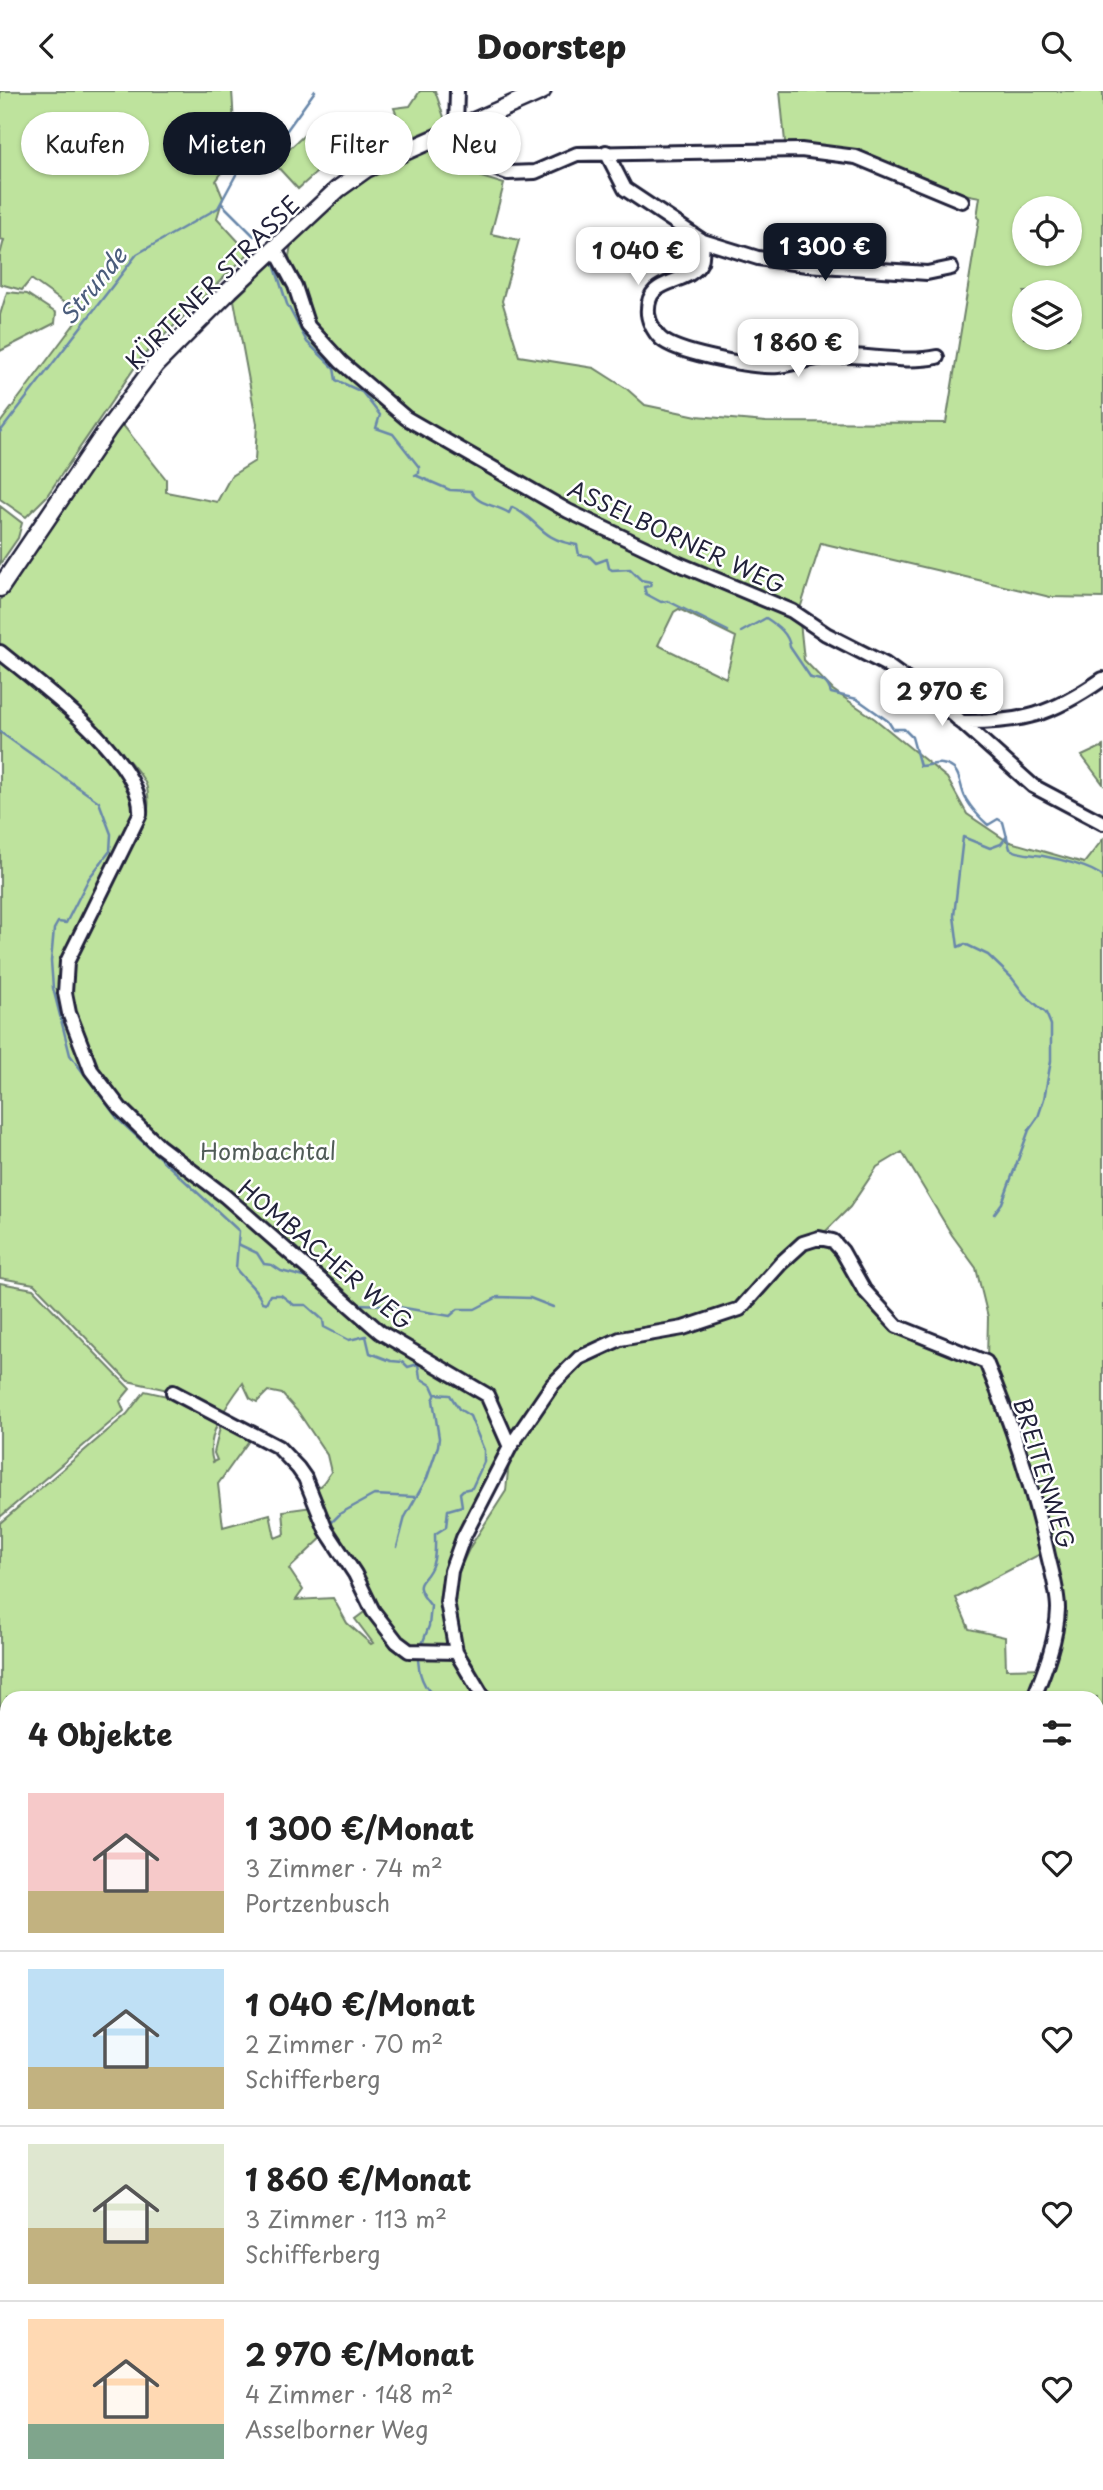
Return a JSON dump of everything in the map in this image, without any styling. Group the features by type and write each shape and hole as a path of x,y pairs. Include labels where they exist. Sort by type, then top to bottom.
{"main road":[{"name":"KÜRTENER STRASSE","path":"494,112 542,91"},
{"name":"KÜRTENER STRASSE","path":"0,588 111,423 156,364 338,189 366,169 427,142"}],"street":[{"path":"456,112 457,91"},
{"path":"521,173 535,172 577,154 801,150 856,157 962,201"},
{"path":"607,152 625,189 703,241 758,258 807,265 927,273 951,268"},
{"path":"703,241 701,262 687,277 664,283 655,291 649,302 648,317 656,333 664,341 708,358 776,366 828,356 874,356 920,361 937,357"},
{"name":"ASSELBORNER WEG","path":"275,249 295,286 308,326 341,362 406,418 568,511 677,563 792,611 826,633 885,664 924,692 1033,786 1103,823"},
{"name":"HOMBACHER WEG","path":"0,652 84,723 133,781 139,798 140,814 67,962 65,993 69,1013 91,1070 120,1108 159,1146 225,1196 380,1332 486,1395 510,1447"},
{"path":"960,722 999,722 1028,717 1077,696 1103,679"},
{"name":"BREITENWEG","path":"510,1447 553,1384 579,1358 620,1339 683,1328 740,1309 781,1263 803,1243 819,1238 833,1241 842,1251 864,1290 897,1326 986,1363 1016,1434 1054,1580 1058,1609 1046,1667 1036,1691"},
{"path":"173,1392 278,1447 298,1468 305,1478 326,1530 355,1573 373,1611 397,1642 409,1651 456,1652"},
{"path":"479,1691 456,1652 447,1602 451,1571 463,1538 510,1447"}],"green space":[{"path":"0,91 232,91 233,112 163,112 163,175 220,175 216,181 223,198 217,218 249,253 142,357 46,497 26,517 0,499 0,423 81,315 31,279 22,290 0,284 0,255 4,240 0,239"},
{"path":"420,91 435,91 442,112 427,112 427,131 413,137 413,112 396,112 394,108 410,106"},
{"name":"Hombachtal","path":"780,91 1103,91 1103,598 1050,597 821,543 799,612 804,660 833,690 875,719 947,778 967,814 1007,841 1084,863 1103,839 1103,1691 1039,1691 1060,1609 987,1360 988,1317 976,1268 952,1235 902,1152 877,1167 850,1207 820,1237 802,1243 738,1308 577,1356 509,1445 492,1393 472,1389 492,1417 504,1449 443,1605 475,1691 0,1691 0,1523 127,1414 145,1391 180,1399 177,1389 169,1387 172,1391 128,1381 34,1284 0,1278 0,657 74,718 124,776 138,802 131,842 144,823 149,804 147,788 126,757 0,644 0,600 122,424 166,479 166,492 217,502 231,476 255,461 257,424 234,300 277,259 296,285 289,256 291,245 342,196 370,175 413,175 413,155 427,148 427,175 479,175 504,184 491,234 519,240 502,301 519,356 594,368 627,389 645,405 697,416 766,422 946,423 979,219 980,197 938,189 855,159 786,152","holes":["679,609 736,637 726,678 658,645 674,612","243,1383 250,1398 257,1402 268,1391 282,1394 299,1413 327,1455 331,1472 313,1492 371,1607 355,1619 373,1643 371,1644 347,1623 333,1598 296,1600 303,1590 289,1569 326,1534 312,1507 283,1511 285,1534 275,1538 270,1514 223,1527 218,1484 253,1435 221,1423 214,1453 217,1460 213,1462 212,1441 219,1420"]},
{"path":"305,134 305,175 314,175 298,189 285,175 291,175 291,147"},
{"path":"7,292 27,294 56,313 55,323 0,351 0,315"},
{"path":"0,506 22,523 18,538 0,564"},
{"path":"1103,746 1103,784 1082,756"},
{"path":"832,1242 897,1327 984,1362 1014,1435 1046,1551 956,1598 969,1629 1005,1637 1006,1669 1044,1668 1035,1691 482,1691 472,1677 457,1631 454,1581 470,1547 506,1491 510,1451 555,1385 579,1362 621,1342 741,1311 803,1244"},
{"path":"0,1283 33,1289 130,1389 120,1401 124,1411 0,1517"}],"waterway":[{"name":"Strunde","path":"0,432 137,254 218,208 238,171 287,130 315,91"},
{"path":"222,204 254,236"},
{"path":"273,261 287,304 307,342 334,368 336,380 362,392 380,415 376,428 393,434 419,467 419,473 415,475 450,490 471,491 482,502 509,513 512,507 547,534 577,545 579,555 589,556 596,563 607,559 612,570 630,569 641,580 651,582 650,586 644,587 646,594 661,602 668,601 728,631"},
{"path":"741,632 766,618 774,624 785,634 790,647 811,678 824,682 831,693 857,699 888,721 893,729 904,729 912,737 920,766 942,764 953,769 959,777 966,799 979,816 988,825 998,819 1003,822 1010,849 1075,864 1103,877"},
{"path":"0,732 99,802 111,834 110,851 89,878 66,923 58,922 54,929 51,961 53,988 70,1055 118,1119 239,1231 236,1269 262,1302 266,1303 270,1295 281,1295 294,1305 306,1305 323,1320 324,1327 349,1340 366,1336 370,1353 391,1361 403,1362 408,1367 418,1364 420,1378 431,1385 435,1394 450,1395 459,1409 470,1416 484,1450 484,1462 472,1488 460,1493 462,1506 448,1510 446,1527 435,1534 433,1563 420,1586 431,1606 429,1626 421,1647"},
{"path":"994,1214 1002,1203 1029,1130 1038,1117 1051,1061 1051,1025 1046,1013 1024,994 988,955 965,944 958,947 954,916 963,837 990,848 1001,844 1007,836"},
{"path":"240,1245 257,1253 264,1264 312,1279"},
{"path":"356,1304 388,1305 450,1316 458,1309 475,1309 498,1297 530,1298 553,1307"},
{"path":"397,1547 405,1517 427,1478 438,1446 433,1400 435,1396"},
{"path":"332,1522 341,1513 374,1495 415,1497"},
{"path":"418,1656 422,1679 429,1691"}]}
